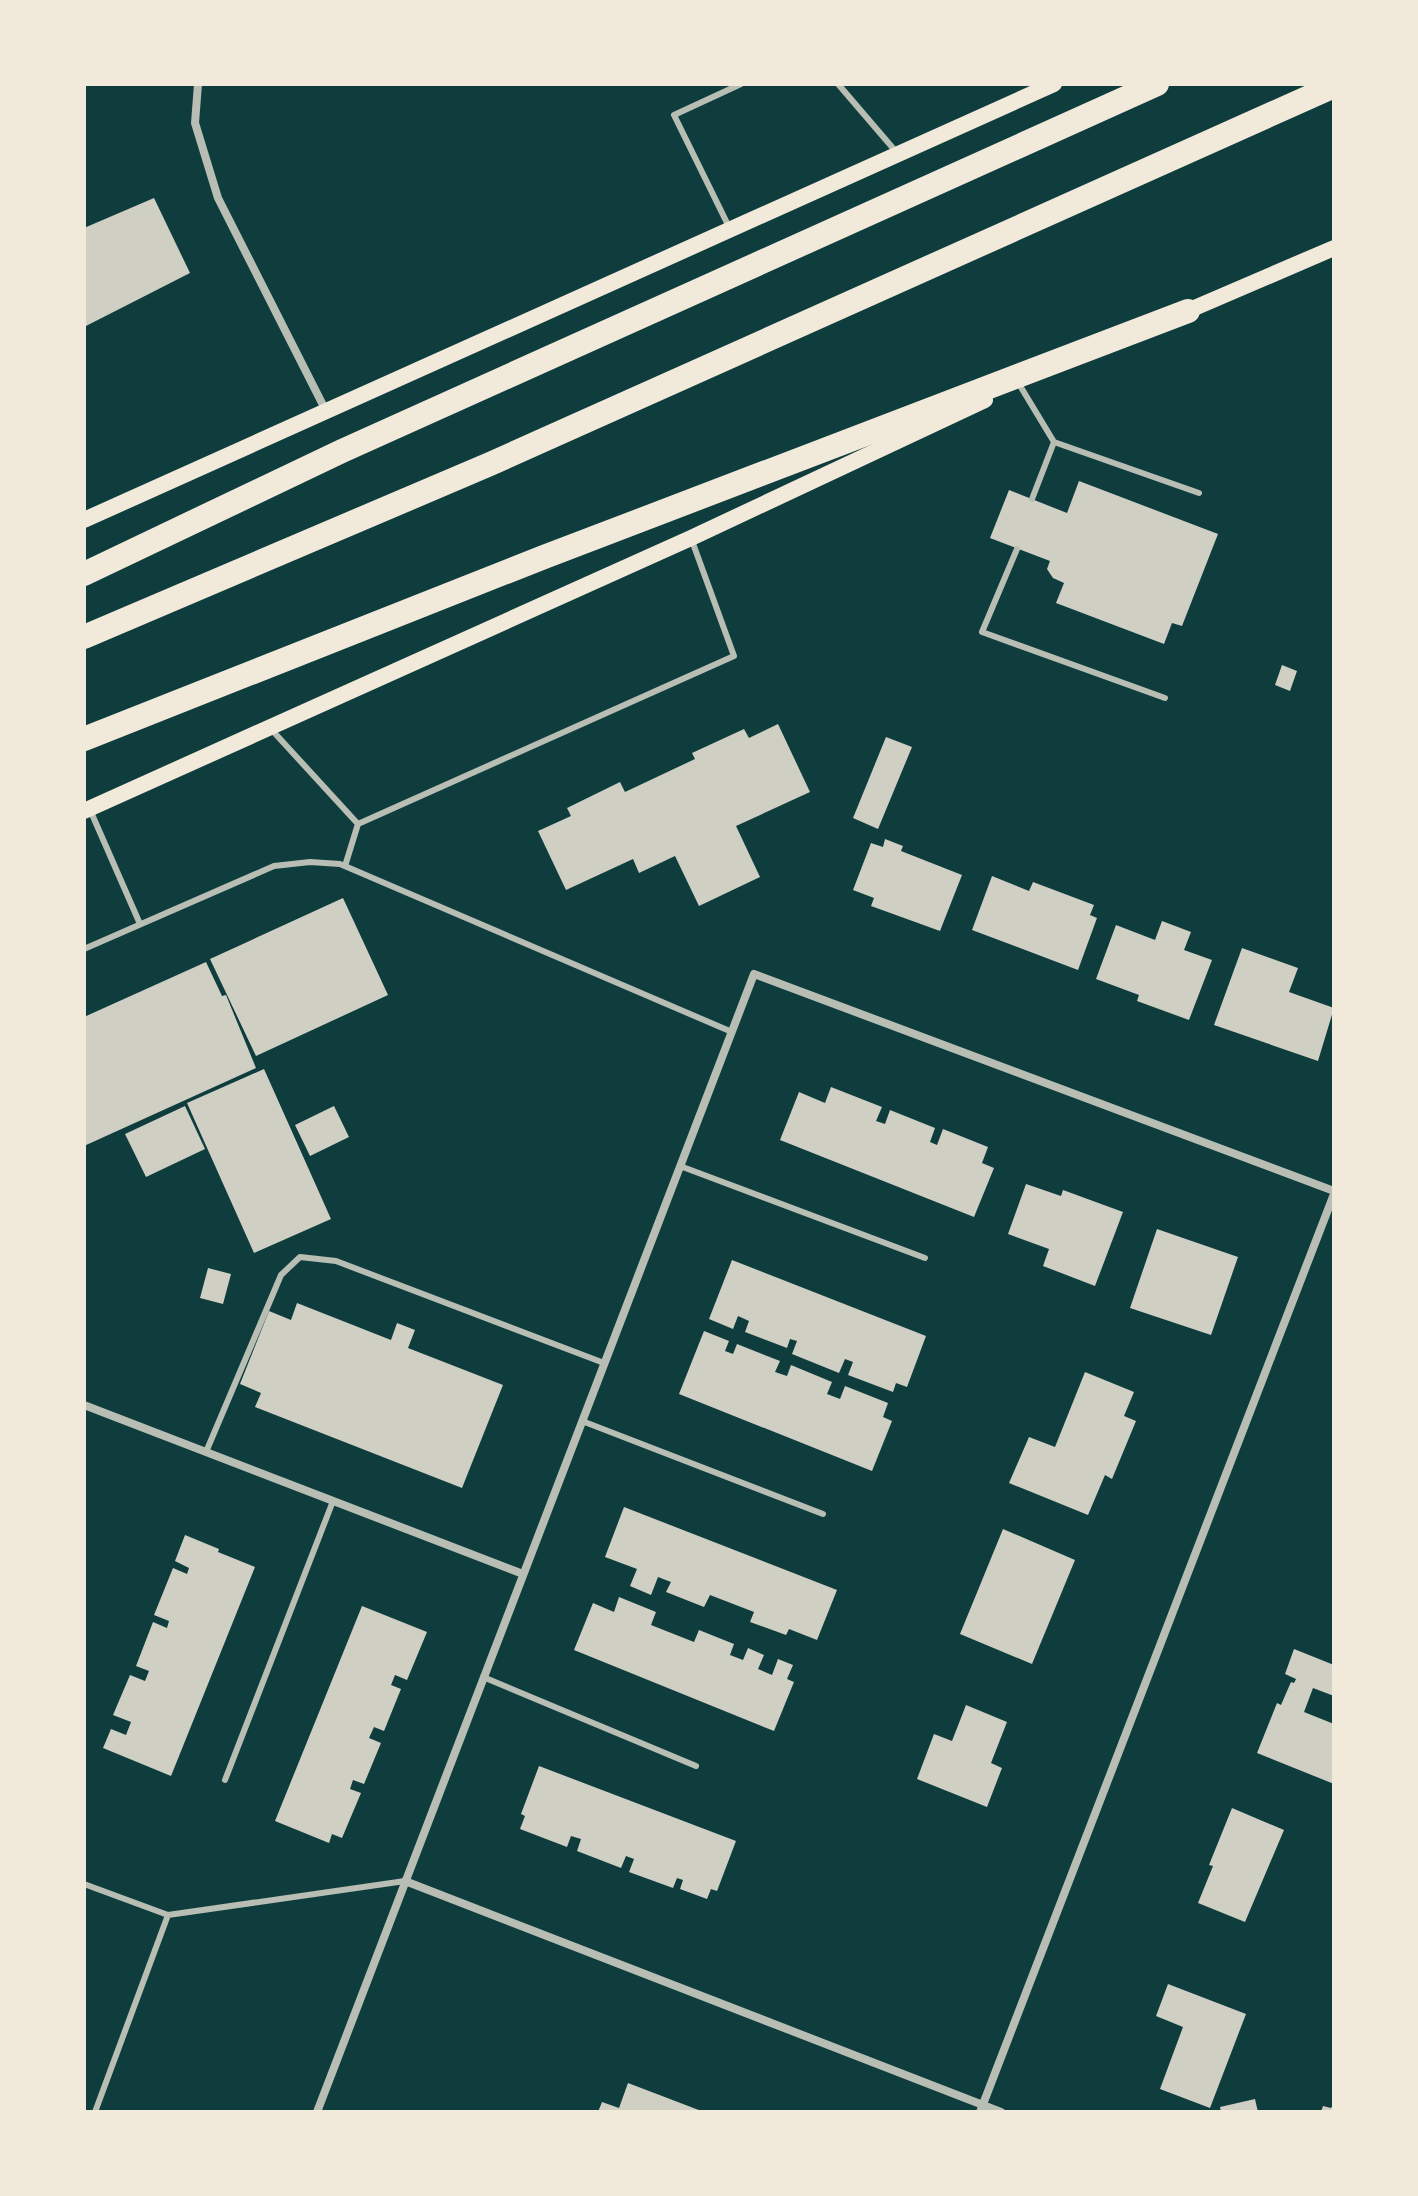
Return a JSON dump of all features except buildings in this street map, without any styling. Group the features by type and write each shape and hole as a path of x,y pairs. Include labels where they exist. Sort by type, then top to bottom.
{"highway":[{"path":"84,574 342,451 1157,84"},
{"path":"84,637 490,464 1334,86"},
{"path":"84,739 544,557 1188,311"}],"main road":[{"path":"84,520 1054,84"},
{"path":"87,810 691,538 1082,354 1334,248"}],"street":[{"path":"198,84 195,123 218,198 326,411"},
{"path":"317,2112 754,974 1334,1193 982,2108"},
{"path":"84,1405 523,1574"},
{"path":"405,1881 982,2108 1001,2112"}],"lane":[{"path":"730,229 674,115 741,84"},
{"path":"838,84 898,154"},
{"path":"1019,384 1054,442 1199,493"},
{"path":"1032,499 1054,442"},
{"path":"345,866 358,824 734,656 691,538"},
{"path":"1017,549 982,632 1165,698"},
{"path":"270,728 358,824"},
{"path":"87,810 140,924"},
{"path":"84,949 274,866 310,862 345,866 732,1032"},
{"path":"680,1166 925,1258"},
{"path":"206,1452 281,1275 300,1257 336,1261 604,1363"},
{"path":"582,1421 823,1514"},
{"path":"225,1780 333,1501"},
{"path":"483,1677 696,1766"},
{"path":"84,1884 168,1915 405,1881"},
{"path":"95,2112 168,1915"}]}
